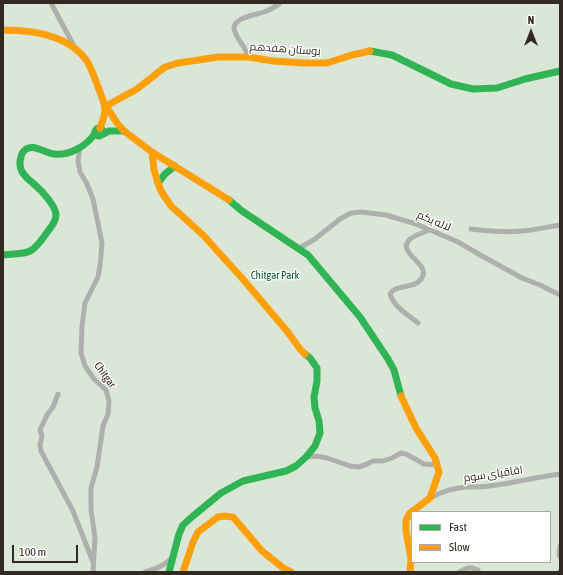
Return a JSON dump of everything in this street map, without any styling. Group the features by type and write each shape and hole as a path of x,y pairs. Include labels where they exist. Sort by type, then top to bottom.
{"street":[{"path":"51,3 75,49"},
{"path":"248,57 247,52 234,32 236,22 242,18 272,9 280,3"},
{"path":"3,30 17,30 50,35 75,49 86,59 106,106 117,124 124,131 152,152 231,201 242,211 308,255 360,317 388,358 394,370 401,398 410,417 435,458 439,472 430,498 428,501 412,511"},
{"name":"بوستان هفدهم","path":"106,106 137,89 165,67 178,62 218,58 248,57 273,61 327,63 352,55 372,51 392,54 451,84 473,89 497,88 525,79 560,71"},
{"path":"3,255 24,253 38,245 54,223 56,215 50,202 36,186 23,175 20,169 22,153 27,148 34,147 53,154 64,153 80,147 99,132 105,117 106,106"},
{"path":"99,132 124,131"},
{"name":"Chitgar","path":"80,147 78,161 80,172 93,199 102,243 98,277 85,303 82,326 82,353 85,366 94,379 106,390 109,400 108,414 103,426 97,466 91,488 91,510 95,538 93,572"},
{"path":"152,152 154,170 161,192 171,206 204,235 317,368 317,381 314,397 320,433 315,446 296,466 286,471 243,480 221,493 183,525 179,534 169,572"},
{"path":"158,183 169,170 175,166"},
{"name":"لاله یکم","path":"298,249 315,239 340,219 352,213 361,212 386,215 416,224 458,242 522,278 560,295"},
{"path":"471,230 510,232 560,225"},
{"path":"418,323 396,304 390,294 393,290 398,288 412,286 422,278 423,272 421,266 407,251 406,245 413,237 429,230"},
{"path":"58,394 53,407 47,415 40,430 42,436 40,445 41,451 73,511 93,564"},
{"path":"306,457 316,456 327,458 350,466 358,467 373,461 383,461 401,453 406,454 424,464 437,465"},
{"name":"اقاقیای سوم","path":"430,498 452,489 491,486 560,474"},
{"path":"410,572 411,561 406,536 406,522 408,515 411,512"},
{"path":"183,572 198,532 218,517 225,516 233,517 262,552 291,572"},
{"path":"560,546 560,557"},
{"path":"145,572 166,563 172,558"},
{"path":"459,572 468,568 473,568 478,570 478,572"}],"green space":[{"name":"Chitgar Park","path":"3,3 560,3 560,572 3,572"}],"traffic: fast":[{"path":"370,51 392,55 451,84 473,89 497,88 525,79 560,71"},
{"path":"97,128 101,128 103,132 101,136 97,136 95,134 95,130 97,128"},
{"path":"103,134 109,131 124,131"},
{"path":"3,255 24,253 33,249 51,227 56,217 54,207 48,199 22,172 20,165 22,153 26,149 30,148 38,148 54,154 71,152 82,146 92,138 95,133"},
{"path":"158,183 165,174 175,166"},
{"path":"229,200 242,211 308,255 360,317 388,359 394,370 401,396"},
{"path":"169,572 179,534 183,525 193,516 221,493 243,481 286,471 296,466 315,446 320,433 314,397 317,381 317,368 305,354"}],"traffic: slow":[{"path":"3,30 26,31 49,36 70,45 79,52 90,66 103,101 105,110 100,128"},
{"path":"152,152 124,131 106,106 137,89 165,67 178,63 218,57 248,57 273,61 327,63 370,51"},
{"path":"229,200 152,152 154,170 158,183 161,191 171,206 203,235 241,277 305,354"},
{"path":"401,396 416,428 435,458 439,472 430,498 413,511"},
{"path":"411,512 406,520 406,531 411,559"},
{"path":"183,572 198,532 218,517 225,516 233,517 262,551 282,567 291,572"},
{"path":"410,572 411,559"}]}
